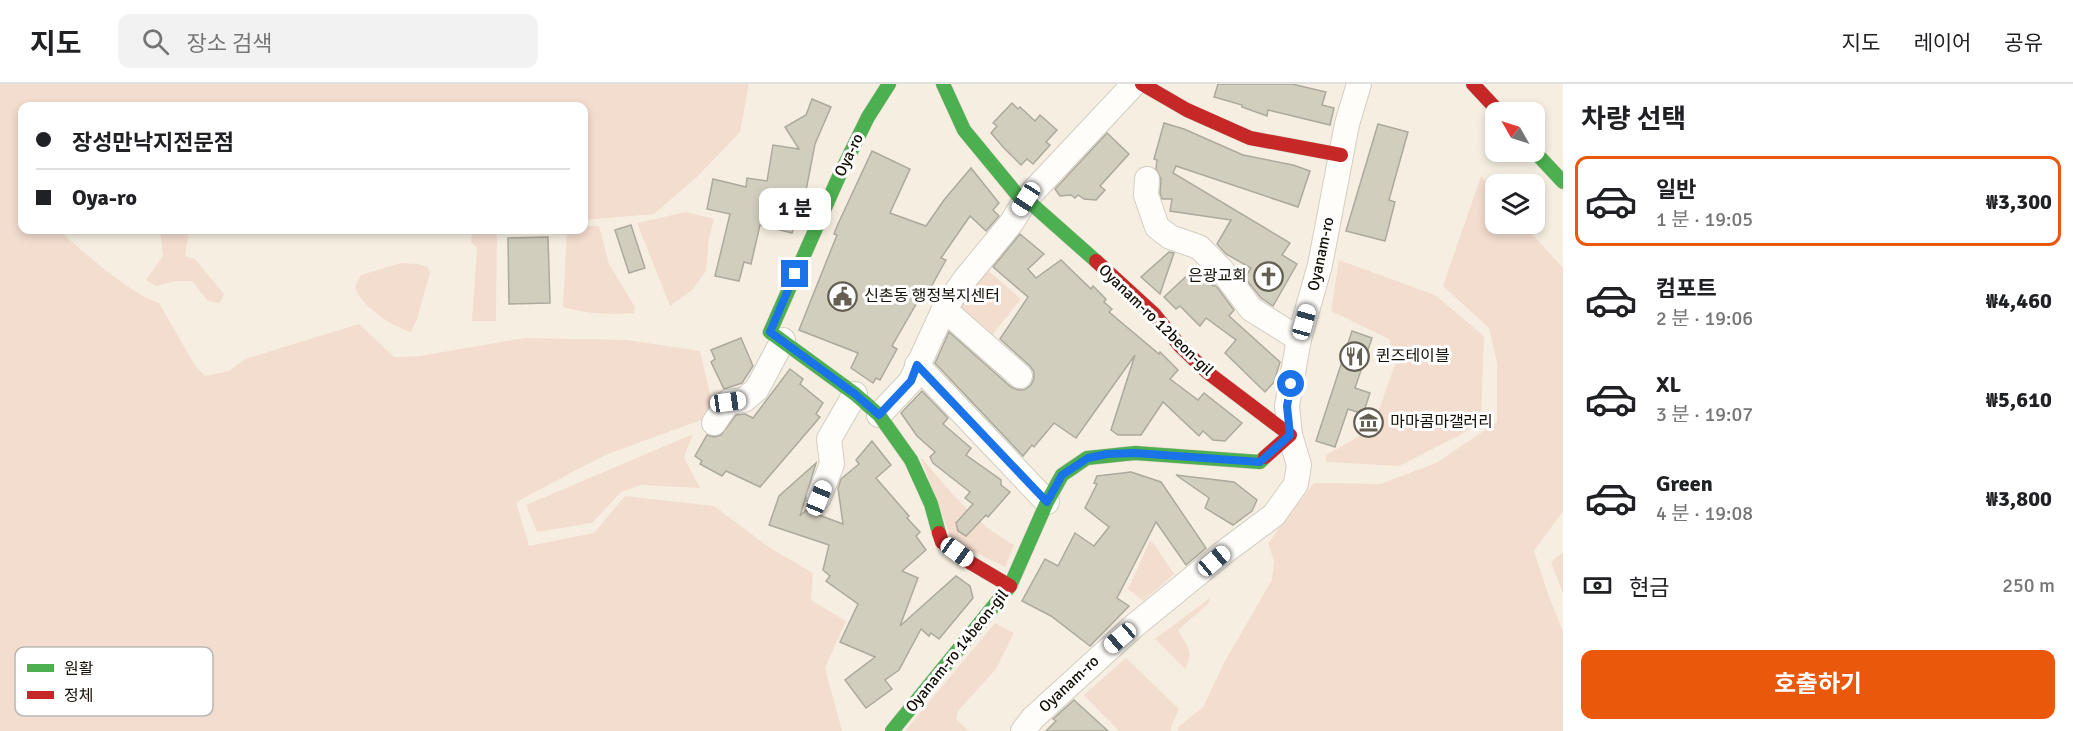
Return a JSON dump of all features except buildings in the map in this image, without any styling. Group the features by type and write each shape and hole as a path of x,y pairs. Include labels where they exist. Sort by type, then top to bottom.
{"street":[{"name":"Oya-ro","path":"783,340 770,332 832,189 864,125 882,92 889,84"},
{"name":"Oyanam-ro 12beon-gil","path":"943,84 964,130 1020,198 1026,199 1060,228 1154,314 1180,346 1207,372 1290,435"},
{"path":"879,415 911,381 944,309 1012,222 1026,199 1134,84"},
{"path":"1142,84 1186,110 1250,138 1341,155"},
{"name":"Oyanam-ro","path":"1023,731 1040,710 1134,626 1274,515 1296,484 1299,465 1290,435 1287,406 1299,339 1320,265 1347,124 1359,84"},
{"path":"1473,84 1490,102"},
{"path":"1544,162 1563,182"},
{"path":"1147,179 1146,195 1157,227 1170,237 1199,247 1221,269 1251,309 1299,339"},
{"path":"944,309 1020,376"},
{"path":"714,423 728,402 744,400 757,389 783,340 879,415 911,460 931,504 942,542 971,563 1010,586"},
{"path":"917,365 1047,502"},
{"path":"819,498 832,464 829,439 855,394"},
{"name":"Oyanam-ro 14beon-gil","path":"892,731 939,670 1010,586 1047,502 1062,475 1088,458 1107,454 1135,453 1260,462 1290,435"}],"shaded area":[{"path":"0,84 749,84 740,132 698,176 654,214 588,220 588,102 18,102 18,234 64,234 134,291 159,303 196,367 205,376 229,371 245,359 359,324 394,357 420,356 525,338 627,340 700,351 715,415 605,455 516,502 529,546 594,533 625,496 714,506 770,548 813,573 811,600 846,621 825,668 842,731 0,731"},
{"path":"1481,176 1485,181 1485,234 1532,234 1563,268 1563,511 1534,551 1563,631 1563,731 1178,731 1177,728 1203,707 1225,661 1272,580 1274,561 1268,543 1314,483 1381,484 1436,463 1497,422 1497,363 1489,328 1443,286"},
{"path":"686,212 714,219 709,238 706,271 692,290 670,306 637,223"},
{"path":"588,226 599,226 609,264 635,307 634,313 599,313 563,307 567,234 588,234"},
{"path":"160,234 188,234 185,256 195,259 224,294 220,303 208,301 192,281 176,281 156,286 146,280 163,256"},
{"path":"472,234 497,234 496,321 472,321 477,248 471,242"},
{"path":"1339,260 1435,295 1484,336 1481,420 1462,434 1399,466 1326,462 1326,455 1372,429 1396,362 1389,339 1331,311"},
{"path":"401,263 428,267 430,273 411,332 395,326 378,315 363,301 355,287 361,275"},
{"path":"983,266 1021,299 989,339 953,307"},
{"path":"693,434 684,458 700,488 641,485 621,492 592,523 537,532 526,505"},
{"path":"920,456 975,516 1014,545 1005,567 952,541"},
{"path":"1150,541 1174,574 1143,601 1128,589"},
{"path":"1563,552 1563,594 1551,562"},
{"path":"1210,598 1208,604 1178,630 1190,653 1185,669 1155,639"},
{"path":"995,623 1014,633 996,669 958,711 956,719 969,731 905,731"},
{"path":"1126,658 1179,709 1171,731 1119,731 1084,695"}],"traffic: fast":[{"path":"889,84 868,117 840,174 770,332 855,394 879,415 911,460 931,504 939,533"},
{"path":"943,84 964,130 1020,198 1026,199 1096,261"},
{"path":"1544,162 1563,182"},
{"path":"892,731 1010,586 1047,502 1062,475 1087,458 1135,453 1260,462 1265,457"}],"traffic: jam":[{"path":"1142,84 1187,110 1250,138 1341,155"},
{"path":"1473,84 1490,102"},
{"path":"1096,261 1154,314 1180,346 1207,372 1290,435 1265,457"},
{"path":"939,533 942,542 971,563 1010,586"}],"place":[{"name":"은광교회","path":"1268,276"},
{"name":"신촌동 행정복지센터","path":"843,296"},
{"name":"퀸즈테이블","path":"1355,356"},
{"name":"마마콤마갤러리","path":"1369,422"}],"route":[{"path":"795,274 770,332 855,394 879,415 911,381 917,365 1047,502 1062,475 1088,458 1107,454 1135,453 1260,462 1290,435 1287,406 1291,384"}]}
